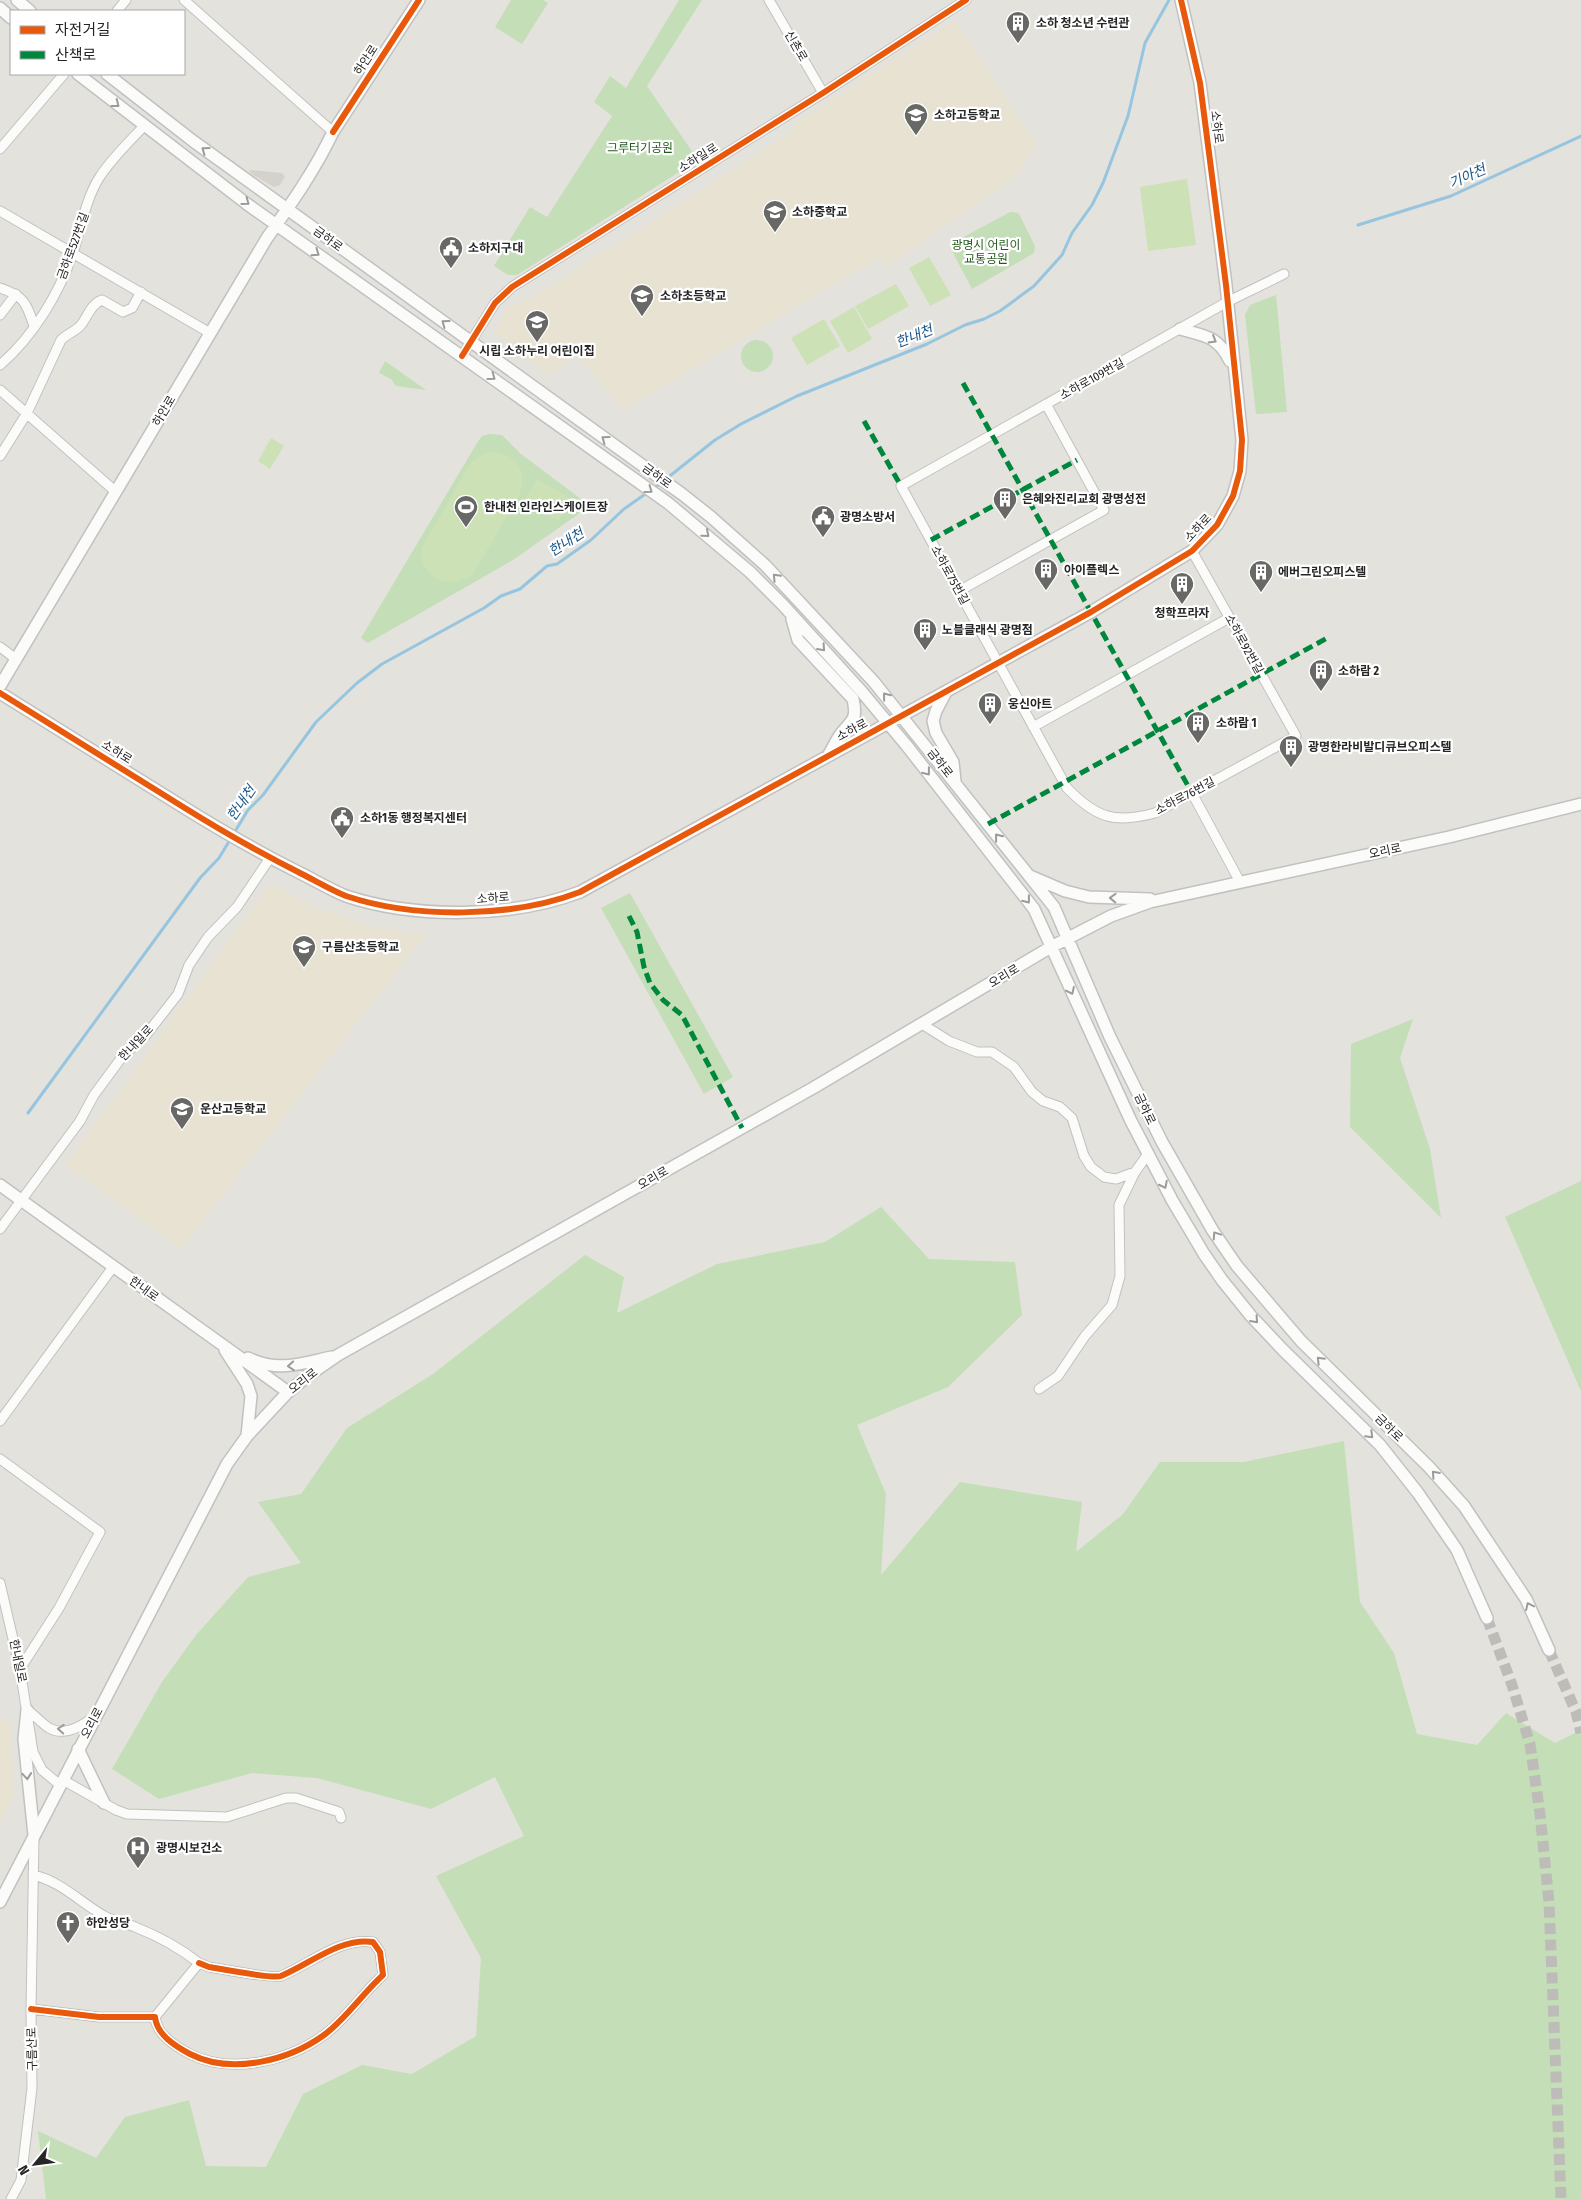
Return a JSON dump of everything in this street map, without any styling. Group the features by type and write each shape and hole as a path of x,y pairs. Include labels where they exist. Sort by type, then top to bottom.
{"main road":[{"path":"17,0 29,10"},
{"name":"하안로","path":"0,686 210,333 323,153 333,132 419,0"},
{"name":"소하로","path":"0,693 252,849 345,896 389,906 435,912 482,911 533,906 557,901 580,892 1091,612 1192,552 1217,526 1226,513 1238,483 1242,458 1242,440 1227,302 1200,83 1181,0"},
{"path":"0,8 10,17"},
{"name":"금하로","path":"79,75 144,126 277,224 668,503 750,572 791,614 888,724 1034,909 1130,1120 1172,1200 1222,1280 1283,1350 1380,1445 1418,1494 1457,1550 1487,1618"},
{"name":"금하로","path":"108,75 193,142 682,494 765,565 874,682 1054,907 1110,1037 1162,1142 1219,1240 1270,1307 1301,1341 1429,1467 1464,1506 1526,1599 1549,1650"},
{"path":"1180,329 1207,336 1218,342 1233,367"},
{"path":"791,614 798,640 854,699 856,711 852,722 841,733 828,756"},
{"path":"946,692 933,721 936,733 953,762 955,783"},
{"name":"오리로","path":"0,1902 227,1464 246,1436 288,1392 309,1375 338,1355 799,1096 1051,947 1111,916 1162,899 1449,837 1581,804"},
{"path":"1028,876 1065,891 1088,897 1162,899"},
{"name":"한내로","path":"0,1185 288,1392"},
{"path":"221,1344 254,1361 277,1366 295,1366 338,1355"},
{"path":"221,1344 247,1384 251,1396 246,1436"},
{"path":"27,1710 24,1739 34,1836"},
{"path":"78,1749 104,1803"}],"street":[{"path":"118,10 126,0"},
{"path":"184,0 333,132"},
{"name":"신촌로","path":"769,0 823,92"},
{"name":"소하일로","path":"462,356 495,303 512,288 966,0"},
{"path":"0,149 63,75"},
{"name":"금하로527번길","path":"0,365 21,344 47,308 66,273 92,191 99,178 144,126"},
{"path":"0,210 210,333"},
{"name":"소하로109번길","path":"901,486 1227,302 1284,274"},
{"path":"0,288 16,294 27,304 34,326"},
{"path":"0,456 27,413 61,340 68,333 79,327 95,302 102,300 123,312 132,308 141,292"},
{"path":"0,315 16,294"},
{"path":"0,390 116,492"},
{"path":"959,591 1104,510 1046,404"},
{"name":"소하로75번길","path":"901,486 999,664"},
{"name":"소하로92번길","path":"1192,552 1296,736"},
{"path":"1033,726 1229,618"},
{"path":"0,647 16,659"},
{"name":"소하로76번길","path":"999,664 1067,788 1082,803 1100,814 1116,819 1139,818 1155,813 1296,736"},
{"path":"1192,793 1240,882"},
{"name":"한내일로","path":"0,1228 80,1121 94,1095 122,1057 146,1035 178,994 190,966 208,937 237,907 270,858"},
{"path":"922,1024 949,1041 977,1052 992,1052 1014,1067 1028,1087 1043,1102 1060,1107 1072,1118 1084,1156 1091,1167 1104,1177 1116,1179 1135,1172"},
{"path":"1039,1390 1058,1376 1085,1336 1112,1305 1120,1276 1119,1205 1135,1172 1148,1154"},
{"path":"0,1421 113,1267"},
{"path":"0,1459 100,1532 59,1608 20,1669"},
{"name":"한내일로","path":"0,1583 20,1669 33,1752 42,1770 61,1782 127,1814 227,1817 286,1798 296,1798 339,1812 341,1818"},
{"path":"27,1710 49,1728 57,1730 76,1728 96,1715"},
{"name":"구름산로","path":"11,2199 22,2180 32,2088 31,2009 34,1836"},
{"path":"33,1875 42,1877 69,1892 109,1918 134,1926 178,1948 199,1963 209,1967 280,1976 334,1950 360,1940 373,1942 380,1952 383,1975 325,2035 290,2055 259,2064 226,2063 196,2057 179,2049 156,2026 156,2017 199,1963"},
{"path":"31,2009 99,2017 156,2017"}],"shaded area":[{"path":"955,20 1036,144 1018,175 886,267 880,257 624,410 577,355 549,375 494,332 509,306 529,299 670,210 796,128 794,124"},
{"path":"249,171 282,173 285,177 280,185 274,187 253,175"},
{"path":"269,886 280,888 312,906 340,916 380,928 426,934 181,1249 65,1165"},
{"path":"0,1716 11,1723 14,1795 0,1823"}],"green space":[{"path":"511,0 543,0 548,3 522,44 495,27"},
{"name":"그루터기공원","path":"679,0 702,0 647,86 698,160 517,275 508,275 494,266 530,207 547,217 612,116 594,102 610,76 626,88"},
{"path":"1187,179 1196,245 1148,251 1140,187"},
{"name":"광명시 어린이 교통공원","path":"1010,212 1018,213 1020,216 1035,246 1034,253 972,289 952,251 956,241"},
{"path":"929,257 951,295 930,306 909,268"},
{"path":"896,284 909,306 868,329 855,306"},
{"path":"1276,295 1287,412 1256,414 1245,315 1250,305"},
{"path":"854,307 872,339 848,353 830,321"},
{"path":"824,319 840,346 807,365 791,338"},
{"path":"757,340 768,345 773,356 768,367 757,372 746,367 741,356 746,345"},
{"path":"385,361 426,390 396,386 391,379 379,373"},
{"path":"489,434 502,435 521,454 581,499 581,510 577,515 513,560 368,643 361,638 477,443 482,436"},
{"path":"271,438 284,446 270,469 258,461"},
{"name":"한내천 인라인스케이트장","path":"493,452 509,457 519,466 522,479 519,496 473,574 460,581 453,582 439,579 427,570 423,563 422,547 472,461 484,454"},
{"path":"537,479 572,499 558,520 524,501"},
{"path":"630,893 733,1077 704,1094 601,908"},
{"path":"1413,1019 1400,1058 1430,1149 1441,1218 1350,1127 1351,1044"},
{"path":"1581,1181 1581,1391 1505,1217"},
{"path":"881,1207 929,1259 1015,1262 1022,1315 948,1387 857,1425 886,1494 881,1575 960,1482 1082,1502 1076,1552 1123,1514 1160,1462 1244,1462 1344,1441 1360,1602 1394,1653 1417,1734 1477,1745 1506,1713 1555,1743 1581,1730 1581,2199 46,2199 38,2131 96,2158 125,2117 189,2100 206,2166 266,2167 303,2094 362,2065 412,2074 476,2036 481,1958 436,1876 524,1836 495,1777 431,1809 317,1778 252,1773 159,1799 112,1769 162,1682 196,1635 248,1577 301,1563 258,1502 301,1494 347,1428 433,1374 585,1255 624,1277 617,1313 717,1264 825,1242"}],"waterway":[{"name":"한내천","path":"666,479 715,440 741,424 797,396 927,344 965,325 984,319 1000,311 1034,286 1062,255 1072,233 1092,205 1103,183 1128,116 1145,43 1169,0"},
{"name":"기아천","path":"1358,225 1451,196 1581,136"},
{"name":"한내천","path":"28,1113 200,878 219,858 248,810 263,795 316,722 357,683 382,664 484,608 501,596 520,589 547,566 557,564 591,540 624,509 661,483"}],"tunnel":[{"path":"1487,1618 1512,1685 1530,1744 1540,1814 1549,1902 1561,2199"},
{"path":"1549,1650 1576,1712 1581,1733"}],"marked path":[{"path":"963,383 1192,793"},
{"path":"864,421 901,486"},
{"path":"931,540 1077,460"},
{"path":"988,824 1329,637"},
{"path":"629,916 637,932 644,967 650,983 663,1000 682,1015 742,1128"}],"cycle path":[{"path":"333,132 419,0"},
{"path":"462,356 495,303 512,287 823,93 966,0"},
{"path":"0,693 225,832 340,894 402,909 432,912 494,911 553,901 580,892 1091,612 1192,551 1217,525 1233,496 1240,471 1242,440 1226,285 1200,83 1181,0"},
{"path":"31,2009 99,2017 155,2017 156,2023 163,2035 173,2044 190,2054 223,2064 241,2064 277,2058 310,2044 332,2029 383,1975 380,1952 373,1942 361,1942 337,1947 292,1971 276,1977 209,1967 199,1963"}],"place":[{"name":"소하 청소년 수련관","path":"1018,44"},
{"name":"소하고등학교","path":"916,136"},
{"name":"소하중학교","path":"775,233"},
{"name":"소하지구대","path":"451,269"},
{"name":"소하초등학교","path":"642,317"},
{"name":"시립 소하누리 어린이집","path":"537,343"},
{"name":"은혜와진리교회 광명성전","path":"1005,520"},
{"name":"한내천 인라인스케이트장","path":"466,528"},
{"name":"광명소방서","path":"823,538"},
{"name":"아이플렉스","path":"1046,591"},
{"name":"에버그린오피스텔","path":"1261,593"},
{"name":"청학프라자","path":"1182,605"},
{"name":"노블클래식 광명점","path":"925,651"},
{"name":"소하람 2","path":"1321,692"},
{"name":"웅신아트","path":"990,725"},
{"name":"소하람 1","path":"1198,744"},
{"name":"광명한라비발디큐브오피스텔","path":"1291,768"},
{"name":"소하1동 행정복지센터","path":"342,839"},
{"name":"구름산초등학교","path":"304,968"},
{"name":"운산고등학교","path":"182,1130"},
{"name":"광명시보건소","path":"138,1869"},
{"name":"하안성당","path":"68,1944"}]}
